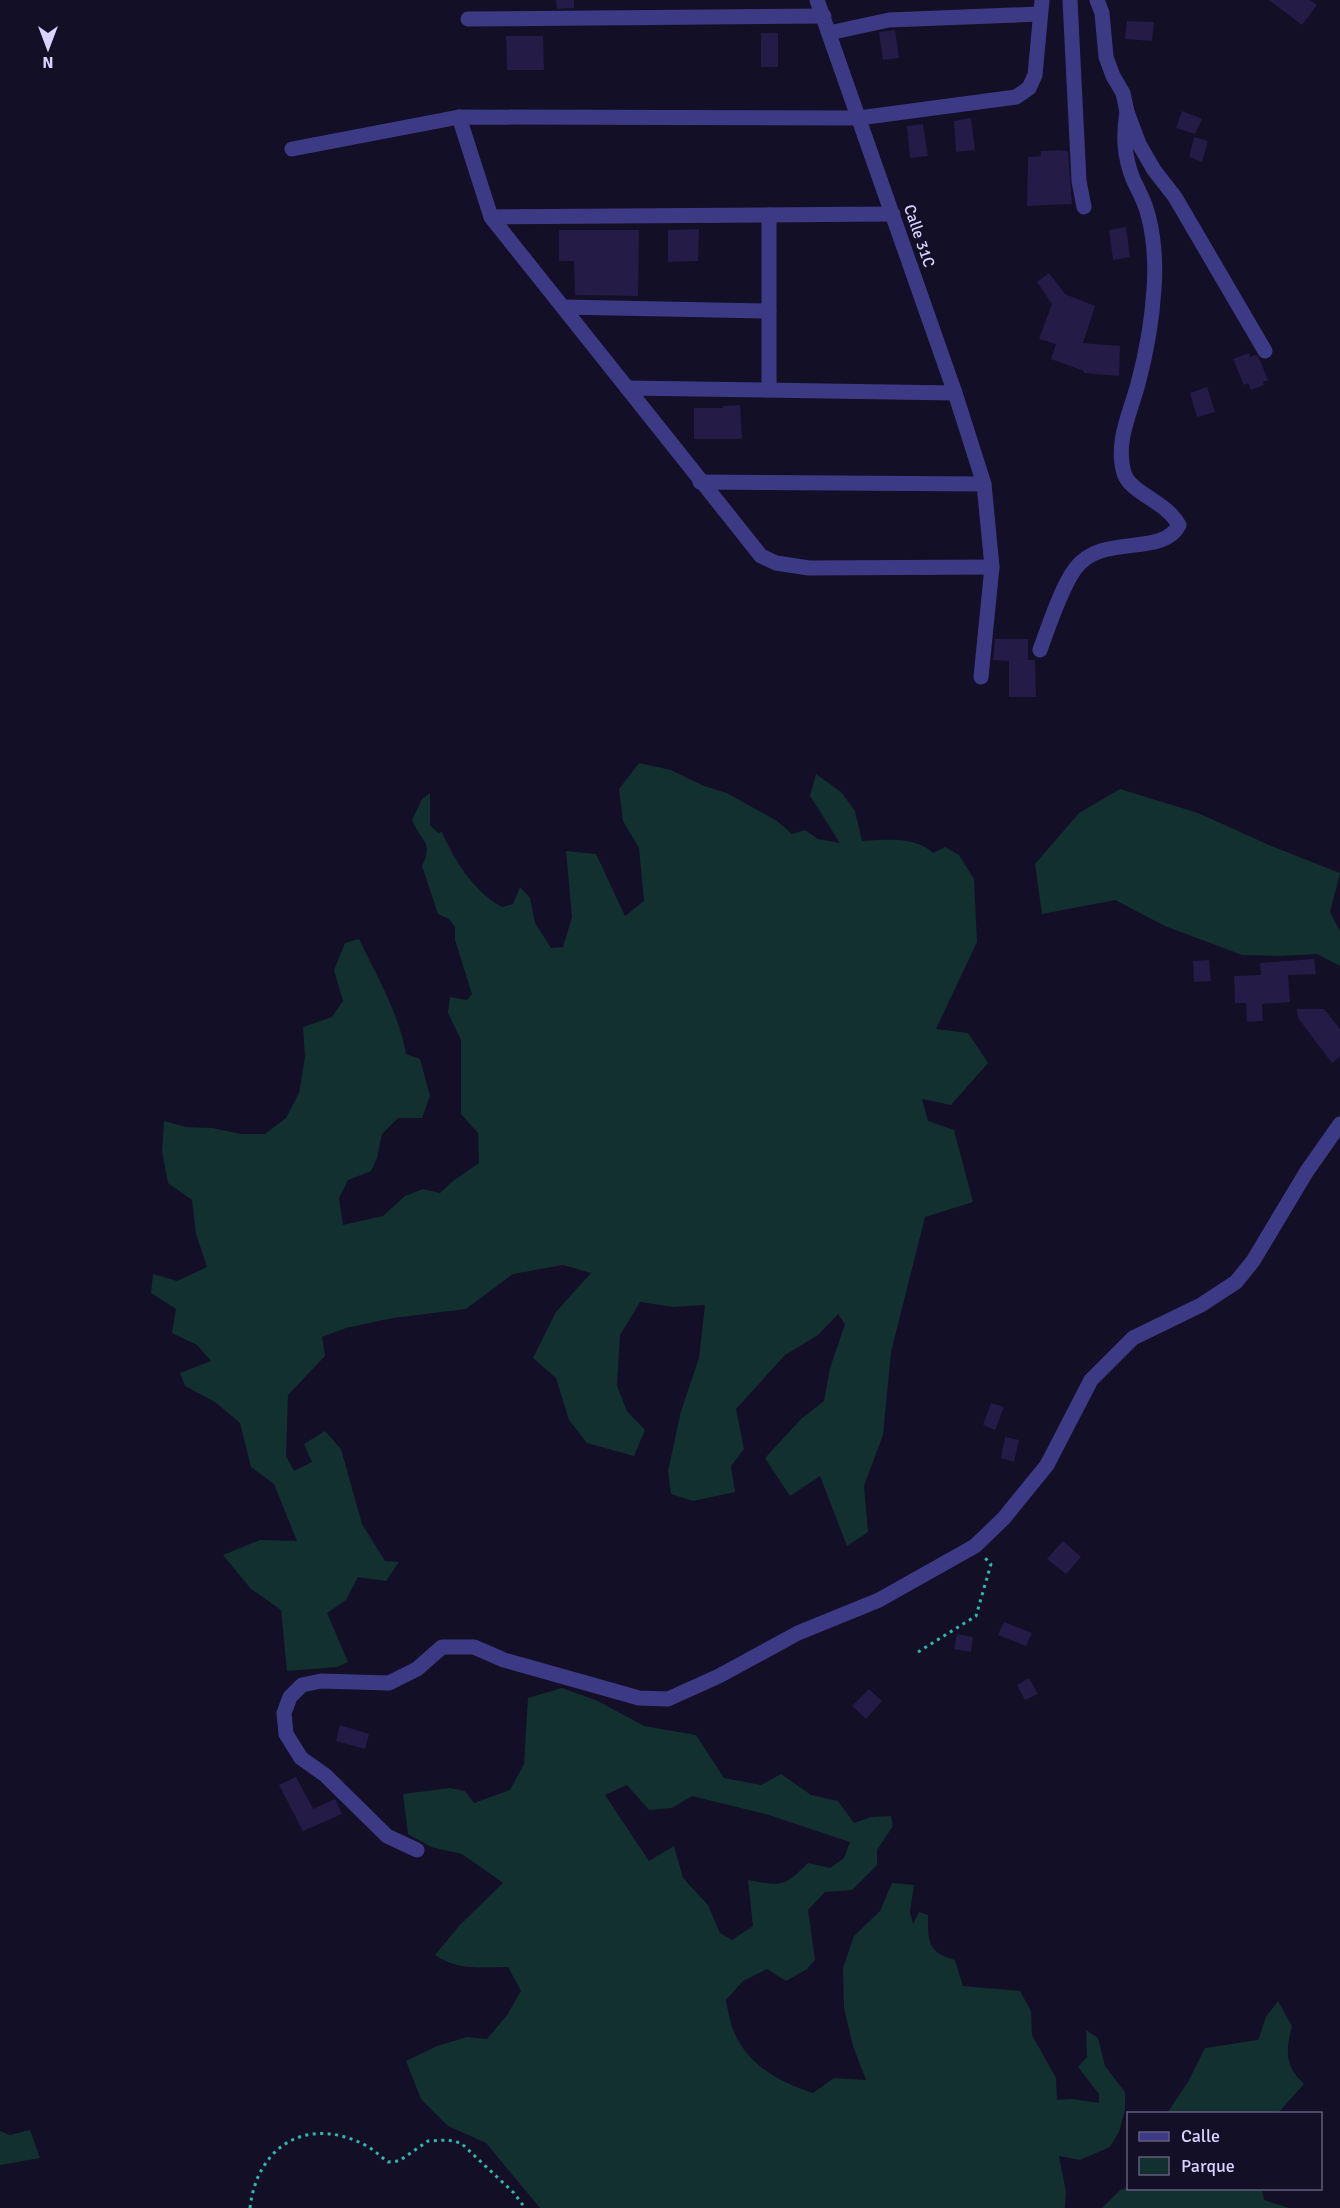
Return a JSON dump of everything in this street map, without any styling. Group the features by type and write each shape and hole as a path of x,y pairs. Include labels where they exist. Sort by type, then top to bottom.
{"street":[{"name":"Calle 31C","path":"817,0 955,393 984,484 992,567 981,677"},
{"path":"1070,0 1079,181 1084,207"},
{"path":"1097,0 1102,13 1106,57 1123,93 1139,144 1154,170 1175,197 1265,351"},
{"path":"292,149 459,117 859,118 1016,97 1029,88 1035,75 1041,7 890,20 829,33"},
{"path":"468,19 824,16"},
{"path":"1040,650 1059,602 1076,568 1097,551 1157,542 1174,535 1179,525 1174,516 1161,505 1132,487 1124,475 1121,455 1127,418 1138,383 1149,329 1155,266 1146,208 1125,154 1123,136 1127,111"},
{"path":"459,117 491,217 761,556 776,563 809,568 992,567"},
{"path":"491,217 893,214"},
{"path":"769,215 769,390"},
{"path":"563,307 769,311"},
{"path":"627,388 955,393"},
{"path":"700,482 984,484"},
{"path":"417,1850 387,1836 325,1775 301,1758 286,1734 284,1713 290,1696 302,1685 331,1681 389,1683 417,1670 442,1647 474,1647 504,1660 627,1695 639,1698 668,1699 719,1676 798,1633 879,1600 975,1546 1004,1518 1047,1465 1091,1380 1133,1338 1201,1305 1236,1281 1253,1261 1307,1171 1340,1124"}],"path":[{"path":"918,1652 976,1616 991,1564 975,1546"},
{"path":"250,2208 258,2174 269,2157 283,2145 310,2133 339,2136 365,2145 388,2162 399,2161 428,2141 448,2140 461,2143 514,2193 525,2208"}],"green space":[{"path":"639,763 671,770 704,786 727,793 777,821 792,834 805,830 818,839 840,843 810,796 816,774 841,792 855,811 862,841 909,841 933,853 945,847 959,855 974,879 977,942 936,1029 968,1033 988,1063 951,1105 922,1099 928,1121 954,1130 973,1202 925,1217 891,1352 883,1435 864,1486 868,1532 847,1546 820,1476 790,1496 765,1458 801,1419 824,1401 830,1368 845,1324 838,1314 818,1335 785,1355 736,1409 744,1449 731,1466 735,1492 693,1501 671,1494 668,1471 681,1411 699,1358 705,1305 673,1307 640,1302 620,1335 617,1386 627,1411 645,1430 634,1456 587,1443 569,1420 556,1378 533,1358 556,1312 591,1273 563,1265 513,1274 466,1309 393,1318 346,1328 322,1337 325,1356 288,1395 286,1456 294,1471 312,1462 304,1444 325,1431 341,1449 362,1524 385,1561 399,1562 386,1581 358,1577 346,1600 327,1613 348,1662 337,1667 287,1671 281,1610 251,1589 223,1555 260,1540 297,1541 274,1484 251,1467 240,1423 215,1402 185,1386 180,1373 211,1361 197,1345 172,1333 176,1309 151,1293 153,1274 177,1281 207,1267 196,1234 192,1200 168,1183 162,1151 164,1121 186,1127 212,1128 241,1134 265,1134 286,1118 299,1093 305,1057 303,1027 332,1017 343,1001 334,970 345,943 359,939 393,1010 406,1054 420,1059 430,1096 422,1118 398,1118 382,1134 377,1158 371,1171 348,1180 339,1198 343,1225 383,1216 405,1196 423,1189 440,1193 479,1163 478,1133 461,1114 461,1040 448,1013 450,997 467,1000 472,994 455,940 455,927 449,919 438,914 422,866 427,851 425,842 412,820 422,799 430,793 430,825 438,833 442,832 452,853 474,884 482,893 502,907 513,904 520,887 530,898 535,923 551,948 563,947 572,917 566,851 596,854 625,916 644,901 639,848 623,821 619,789"},
{"path":"1120,789 1198,813 1269,845 1340,873 1330,912 1340,931 1340,966 1317,954 1242,955 1165,926 1115,900 1042,914 1035,864 1079,813"},
{"path":"562,1688 598,1701 644,1726 696,1735 724,1778 761,1785 781,1774 811,1795 838,1801 854,1823 871,1817 891,1816 893,1826 877,1850 877,1865 852,1890 825,1892 808,1910 815,1960 807,1969 786,1981 767,1969 743,1981 726,2000 734,2032 740,2044 756,2063 777,2078 801,2089 813,2093 834,2078 866,2080 853,2046 844,2008 843,1968 854,1936 880,1911 892,1883 914,1885 910,1912 913,1924 919,1912 928,1915 931,1944 939,1953 955,1960 963,1986 1020,1991 1031,2011 1032,2035 1056,2078 1057,2100 1072,2099 1099,2103 1099,2094 1078,2067 1087,2057 1086,2030 1098,2038 1105,2066 1125,2092 1125,2110 1119,2132 1110,2147 1080,2160 1059,2156 1066,2192 1065,2208 540,2208 486,2143 448,2126 421,2099 406,2061 437,2046 467,2037 487,2039 507,2015 521,1991 508,1967 461,1966 435,1955 459,1926 503,1883 462,1854 431,1847 408,1834 403,1794 450,1788 465,1791 474,1803 510,1790 524,1764 528,1698","holes":["627,1785 649,1810 672,1808 692,1796 769,1815 850,1842 844,1858 830,1868 808,1863 793,1877 781,1883 748,1880 753,1926 732,1940 720,1933 708,1905 683,1878 674,1846 649,1861 605,1795"]},
{"path":"1278,2001 1292,2026 1288,2050 1290,2064 1304,2084 1279,2112 1168,2112 1188,2082 1205,2048 1258,2040 1266,2017"},
{"path":"30,2130 40,2158 0,2165 0,2131 10,2135"},
{"path":"1127,2187 1127,2190 1262,2190 1264,2200 1289,2208 1102,2208 1120,2190"}],"building":[{"path":"556,0 574,0 574,8 557,9"},
{"path":"1269,0 1310,0 1317,5 1302,25"},
{"path":"1127,21 1154,22 1152,41 1125,39"},
{"path":"895,30 899,58 883,60 879,32"},
{"path":"761,33 778,33 778,67 761,67"},
{"path":"506,36 543,36 544,70 507,70"},
{"path":"1182,111 1202,119 1195,134 1176,128"},
{"path":"971,118 975,150 956,152 954,121"},
{"path":"923,124 928,156 910,158 907,126"},
{"path":"1194,137 1208,141 1202,162 1189,157"},
{"path":"1041,151 1068,151 1072,204 1027,206 1028,157 1041,156"},
{"path":"1126,227 1130,257 1113,260 1109,230"},
{"path":"699,229 698,261 668,262 668,230"},
{"path":"559,230 639,230 638,296 575,295 574,261 559,261"},
{"path":"1049,273 1065,294 1095,306 1083,343 1120,346 1119,376 1084,373 1084,371 1051,359 1056,344 1039,339 1052,304 1037,282"},
{"path":"1249,353 1250,357 1256,355 1259,358 1268,380 1263,382 1264,385 1251,390 1248,383 1244,385 1233,359"},
{"path":"1207,387 1215,412 1197,417 1190,393"},
{"path":"740,405 742,439 694,439 694,408 723,408 723,406"},
{"path":"995,639 1028,639 1028,660 1035,660 1036,697 1009,697 1009,661 993,660"},
{"path":"1314,959 1316,974 1288,975 1290,1002 1262,1004 1263,1021 1247,1022 1246,1003 1235,1003 1234,976 1261,975 1260,963"},
{"path":"1209,960 1211,981 1194,982 1193,961"},
{"path":"1297,1009 1324,1009 1340,1029 1340,1056 1332,1063 1298,1018"},
{"path":"991,1403 1004,1407 995,1430 983,1425"},
{"path":"1005,1437 1019,1440 1014,1462 1001,1458"},
{"path":"1063,1541 1081,1557 1066,1574 1047,1559"},
{"path":"1004,1622 1032,1633 1026,1646 998,1635"},
{"path":"957,1634 973,1637 971,1652 954,1649"},
{"path":"1029,1678 1038,1694 1025,1700 1017,1685"},
{"path":"869,1689 882,1701 866,1719 852,1706"},
{"path":"340,1725 369,1734 365,1749 336,1741"},
{"path":"296,1777 313,1809 335,1799 342,1814 303,1831 279,1785"}]}
